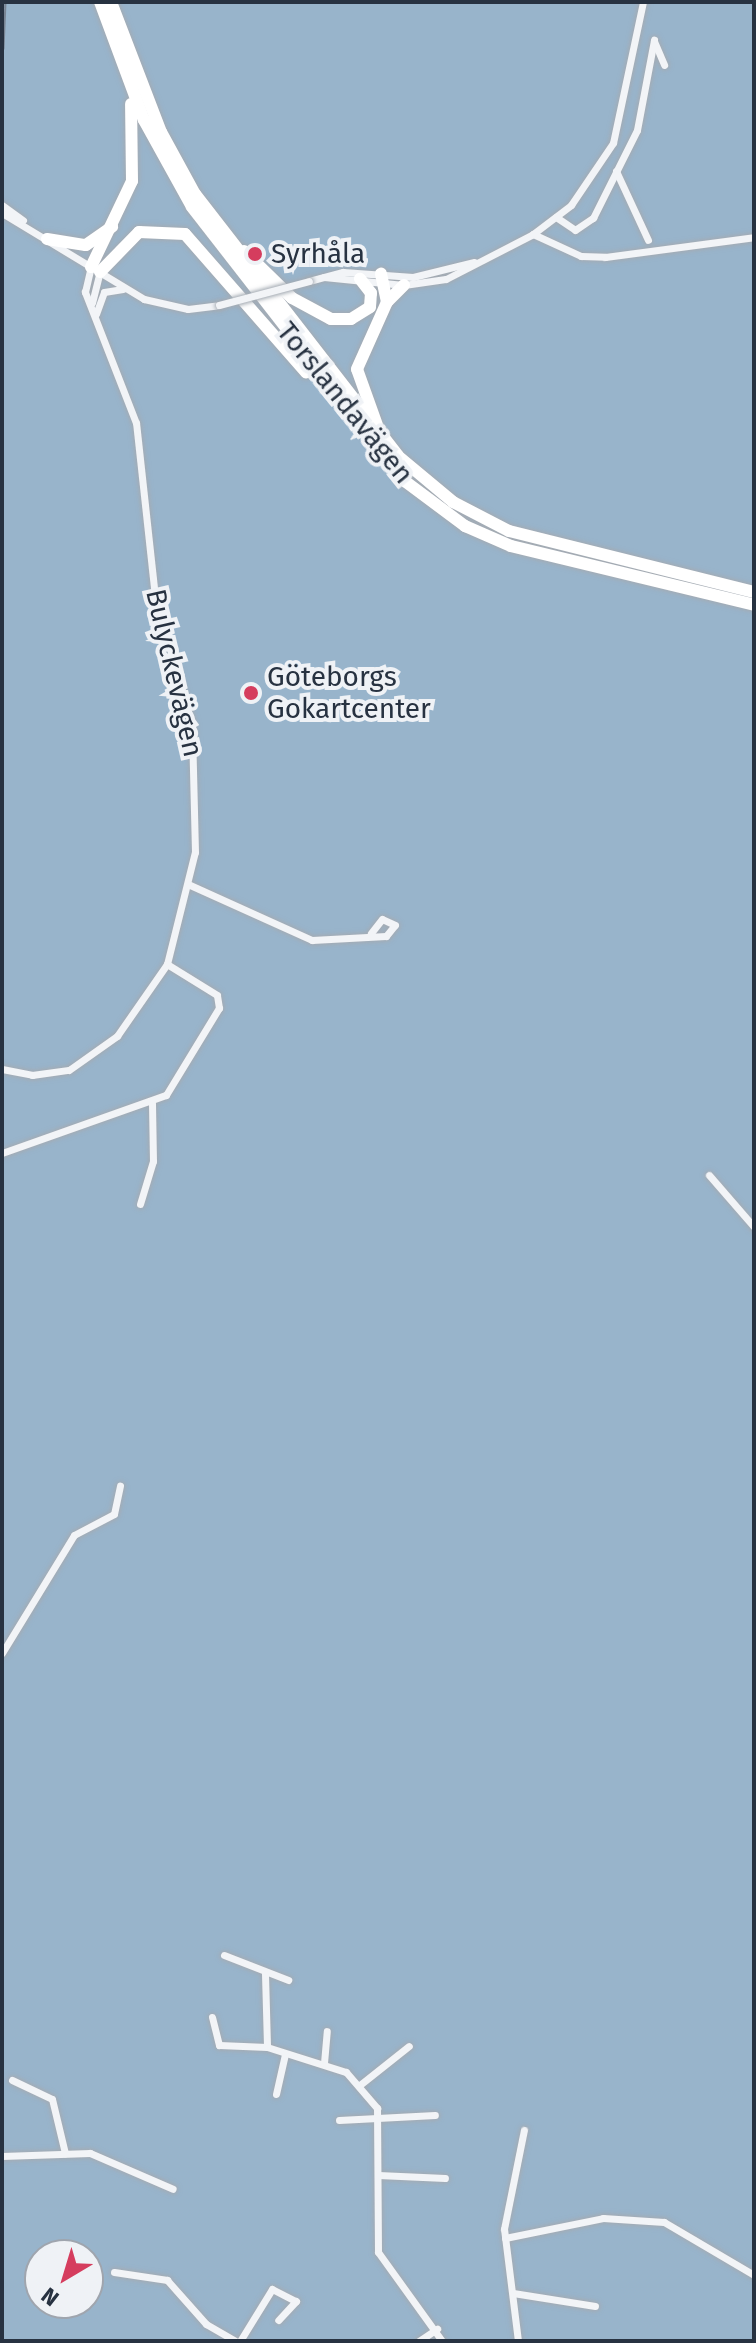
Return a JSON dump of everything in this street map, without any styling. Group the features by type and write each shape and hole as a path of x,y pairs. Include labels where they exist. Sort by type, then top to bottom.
{"main road":[{"name":"Torslandavägen","path":"100,2 120,58 192,207 406,482 465,526 511,546 754,605"},
{"name":"Torslandavägen","path":"111,2 146,96 211,217 402,460 453,502 513,532 754,592"},
{"path":"96,270 132,181 135,133 120,58"},
{"path":"146,96 221,223 292,298 338,320 361,316 392,280"},
{"path":"47,239 86,245 119,219"},
{"path":"96,270 139,232 166,228 192,238 406,482"},
{"path":"360,279 372,303"},
{"path":"392,280 387,302 357,369 368,409 402,460"}],"street":[{"path":"324,277 392,280 487,258 533,234 556,217 581,194 613,143 643,2"},
{"path":"556,217 571,230 585,227 637,130 654,40 664,65"},
{"path":"616,171 648,240"},
{"path":"2,205 47,239"},
{"path":"2,213 125,289 175,308 219,305 324,277 392,280"},
{"path":"533,234 581,256 605,257 754,237"},
{"name":"Bulyckevägen","path":"2,1069 45,1076 91,1060 127,1025 167,964 190,885 197,809 192,725 155,597 136,423 95,311 91,292 96,270"},
{"path":"95,311 104,292 125,289"},
{"path":"190,885 312,940 371,933"},
{"path":"2,1153 152,1103 166,1095 219,1008 217,995 167,964"},
{"path":"140,1204 153,1161 152,1103"},
{"path":"709,1175 754,1227"},
{"path":"2,1653 74,1535 114,1514 120,1486"},
{"path":"224,1955 265,1974 288,1980"},
{"path":"265,1974 267,2047"},
{"path":"212,2017 219,2045 267,2047 324,2063 361,2084 379,2114 378,2175 373,2213 380,2260 437,2329 442,2341"},
{"path":"324,2063 327,2031"},
{"path":"361,2084 409,2046"},
{"path":"276,2094 285,2054"},
{"path":"12,2080 52,2099 65,2153"},
{"path":"339,2120 379,2114 435,2115"},
{"path":"518,2341 505,2238 524,2130"},
{"path":"2,2156 98,2154 173,2189"},
{"path":"378,2175 445,2178"},
{"path":"505,2238 603,2218 664,2222 754,2275"},
{"path":"114,2272 167,2280 206,2324 238,2341 272,2289 296,2301 278,2320"},
{"path":"513,2293 595,2306"},
{"path":"419,2341 437,2329"}],"water":[{"path":"2,2 754,2 754,2341 2,2341"}],"railway":[{"path":"2,49 4,2"}],"place":[{"name":"Syrhåla","path":"255,254"},
{"name":"Göteborgs Gokartcenter","path":"251,693"}]}
